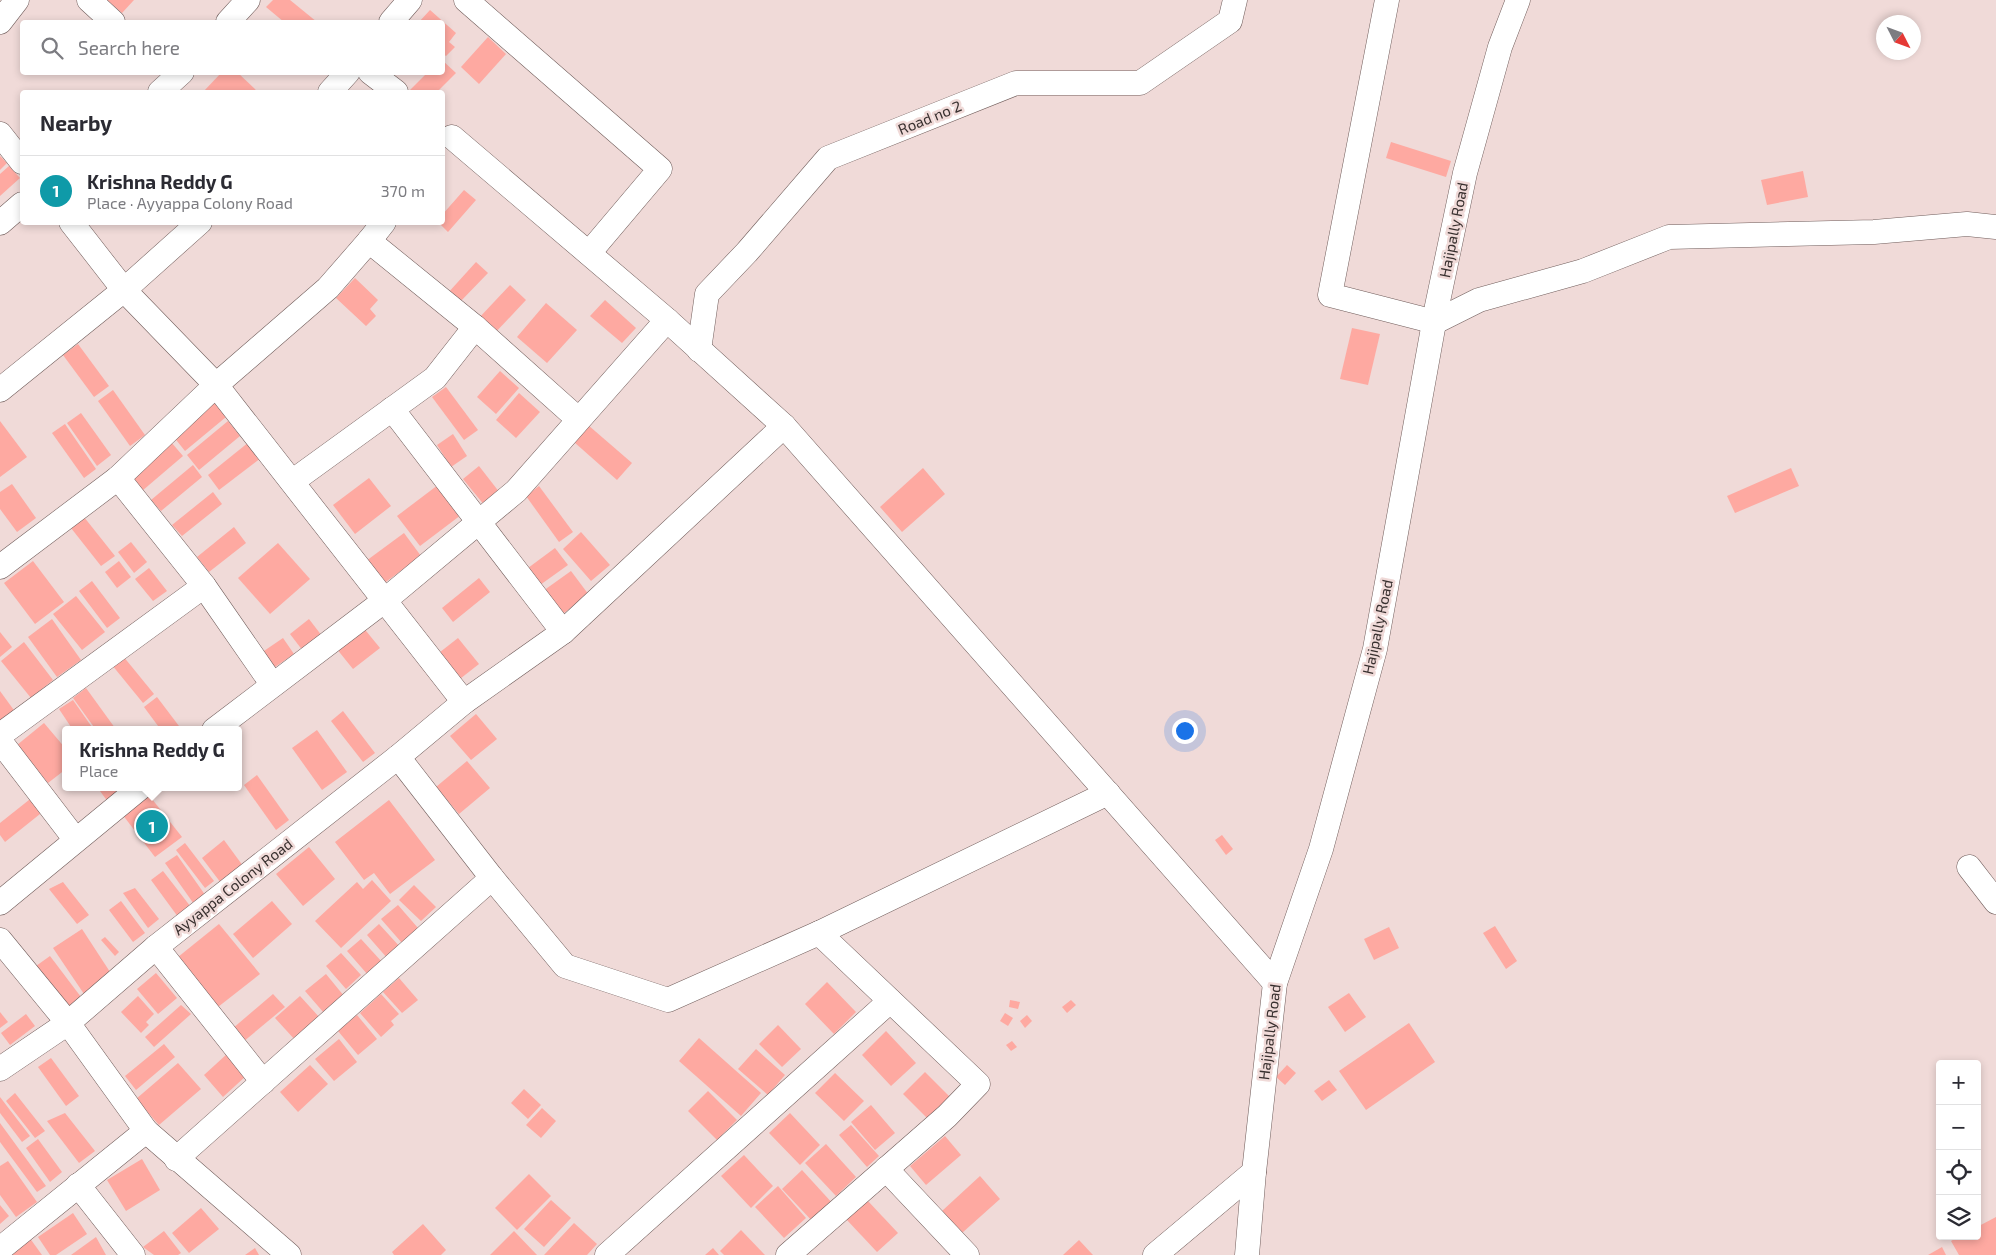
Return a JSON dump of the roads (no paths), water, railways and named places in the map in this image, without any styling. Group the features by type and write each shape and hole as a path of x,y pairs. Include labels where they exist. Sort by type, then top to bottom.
{"street":[{"path":"0,22 17,0"},
{"path":"89,0 111,20"},
{"path":"230,20 248,0"},
{"path":"393,20 410,0"},
{"path":"466,0 660,169 589,254"},
{"name":"Road no 2","path":"699,350 707,294 747,252 828,158 1016,83 1140,83 1230,21 1235,0"},
{"path":"1387,0 1330,295 1435,322 1479,300 1583,271 1669,237 1874,232 1967,224 1996,227"},
{"name":"Hajipally Road","path":"1247,1255 1254,1172 1275,983 1321,850 1375,649 1435,322 1465,173 1480,113 1500,47 1518,0"},
{"path":"332,90 345,75"},
{"path":"374,75 393,90"},
{"path":"0,134 20,159"},
{"path":"446,138 667,320 784,426 1275,983"},
{"path":"0,223 20,206"},
{"path":"73,225 124,290 216,385 464,702"},
{"path":"0,390 124,290 197,225"},
{"path":"0,567 118,478 216,385 328,288 382,225"},
{"path":"369,241 475,327 578,419"},
{"path":"219,726 384,601 516,491 667,320"},
{"path":"293,481 434,378 475,327"},
{"path":"392,409 480,521 563,632"},
{"name":"Ayyappa Colony Road","path":"0,1069 68,1024 156,948 398,757 464,702 563,632 784,426"},
{"path":"118,478 204,586 272,684"},
{"path":"75,839 1,742 204,586"},
{"path":"398,757 492,878 565,966 668,1000 819,934 1108,793"},
{"path":"0,903 75,839 136,791"},
{"path":"1969,867 1996,902"},
{"path":"176,1159 492,878"},
{"path":"788,1255 947,1116 978,1084 819,934"},
{"path":"0,940 68,1024 146,1131 176,1159 289,1255"},
{"path":"156,948 263,1082"},
{"path":"607,1255 890,1001"},
{"path":"0,1249 146,1131"},
{"path":"886,1169 965,1254"},
{"path":"1155,1255 1254,1172"},
{"path":"78,1185 133,1255"}],"place":[{"name":"Krishna Reddy G","path":"152,826"}]}
